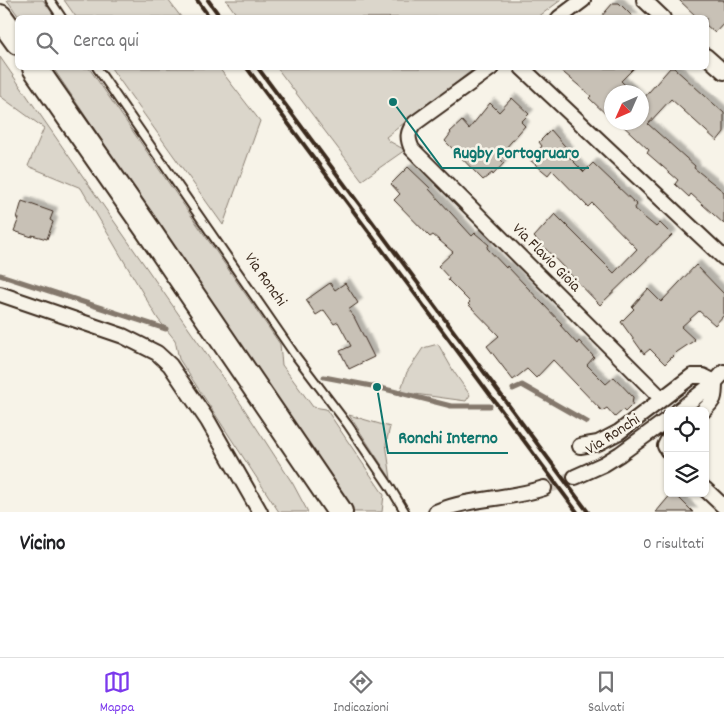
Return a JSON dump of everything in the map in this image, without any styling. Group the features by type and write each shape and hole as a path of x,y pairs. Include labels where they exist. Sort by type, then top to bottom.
{"highway":[{"path":"0,17 15,38"},
{"path":"36,70 340,512"}],"street":[{"path":"563,15 583,0"},
{"path":"644,0 660,15"},
{"path":"709,59 724,72"},
{"name":"Via Flavio Gioia","path":"488,70 415,123 409,130 407,139 412,149 662,399"},
{"path":"524,70 724,258"},
{"path":"0,294 123,336 157,353 170,364 208,421 260,512"},
{"path":"580,446 598,443 619,432 692,376 719,377"},
{"path":"683,407 719,377"},
{"path":"708,407 715,398 719,377"},
{"name":"Via Ronchi","path":"575,477 604,464 620,454 664,421"},
{"path":"436,512 452,505 517,496 544,488"},
{"path":"709,493 724,507"}],"lane":[{"path":"50,0 60,15"},
{"name":"Via Ronchi","path":"98,70 295,355 353,433 405,512"}],"shaded area":[{"path":"7,0 43,0 54,15 18,15"},
{"path":"64,0 168,0 179,15 75,15"},
{"path":"226,0 561,0 541,15 237,15"},
{"path":"0,57 241,404 293,484 308,512 279,512 179,359 175,340 158,319 81,188 28,166 44,128 0,96"},
{"path":"54,70 90,70 280,344 282,365 313,407 326,409 384,495 382,512 353,512"},
{"path":"112,70 221,70 260,121 223,225"},
{"path":"279,70 472,70 386,137 389,141 405,150 362,180"},
{"path":"438,344 470,395 466,401 400,392 407,372 423,348"},
{"path":"349,415 390,427 386,443 391,479"}],"building":[{"path":"679,0 724,0 724,23 715,33 709,28 709,15 695,15"},
{"path":"613,3 619,3 631,15 603,15"},
{"path":"560,70 632,70 621,81 625,85 604,85 604,112 589,98 591,96"},
{"path":"668,70 676,70 724,113 724,132 717,141 671,99 649,123 649,92"},
{"path":"512,98 529,114 521,122 525,126 498,157 504,163 493,175 492,173 483,180 445,141 450,132 462,121 469,129 490,103 499,112"},
{"path":"649,125 695,166 694,168 724,192 724,224 691,194 689,197 675,184 678,180 647,153 649,150 628,130 649,130"},
{"path":"551,130 569,151 566,154 584,172 593,163 637,205 634,209 656,227 660,223 672,235 600,305 534,237 555,214 614,273 637,249 592,203 588,207 552,170 548,175 530,160 542,146 539,142"},
{"path":"408,167 430,188 472,236 475,233 489,245 487,248 506,268 507,266 562,324 560,325 577,344 579,341 594,357 587,365 606,384 614,377 633,397 632,405 625,412 623,410 615,417 607,408 602,411 553,360 536,378 527,369 513,380 487,346 499,336 468,304 470,302 448,280 449,278 438,266 453,252 433,235 430,237 394,200 400,194 391,184"},
{"path":"22,201 53,212 50,220 53,222 47,239 32,235 32,237 14,231"},
{"path":"696,265 724,294 724,315 715,325 699,311 681,327 695,340 677,352 665,364 650,349 644,354 621,322 634,309 632,307 648,289 661,302"},
{"path":"330,283 335,290 345,283 358,303 348,310 354,317 374,357 349,369 340,351 351,346 338,322 334,324 324,310 316,315 306,300"},
{"path":"669,497 678,497 693,512 656,512"}],"waterway":[{"path":"0,275 166,329"},
{"path":"324,377 377,387 451,406 490,406"},
{"path":"513,389 522,385 587,422"}],"tunnel":[{"path":"544,488 575,477"}],"railway":[{"path":"197,0 208,15"},
{"path":"208,0 219,15"},
{"path":"248,70 577,512"},
{"path":"259,70 588,512"}],"place":[{"name":"Rugby Portogruaro","path":"393,102"},
{"name":"Ronchi Interno","path":"377,387"}]}
